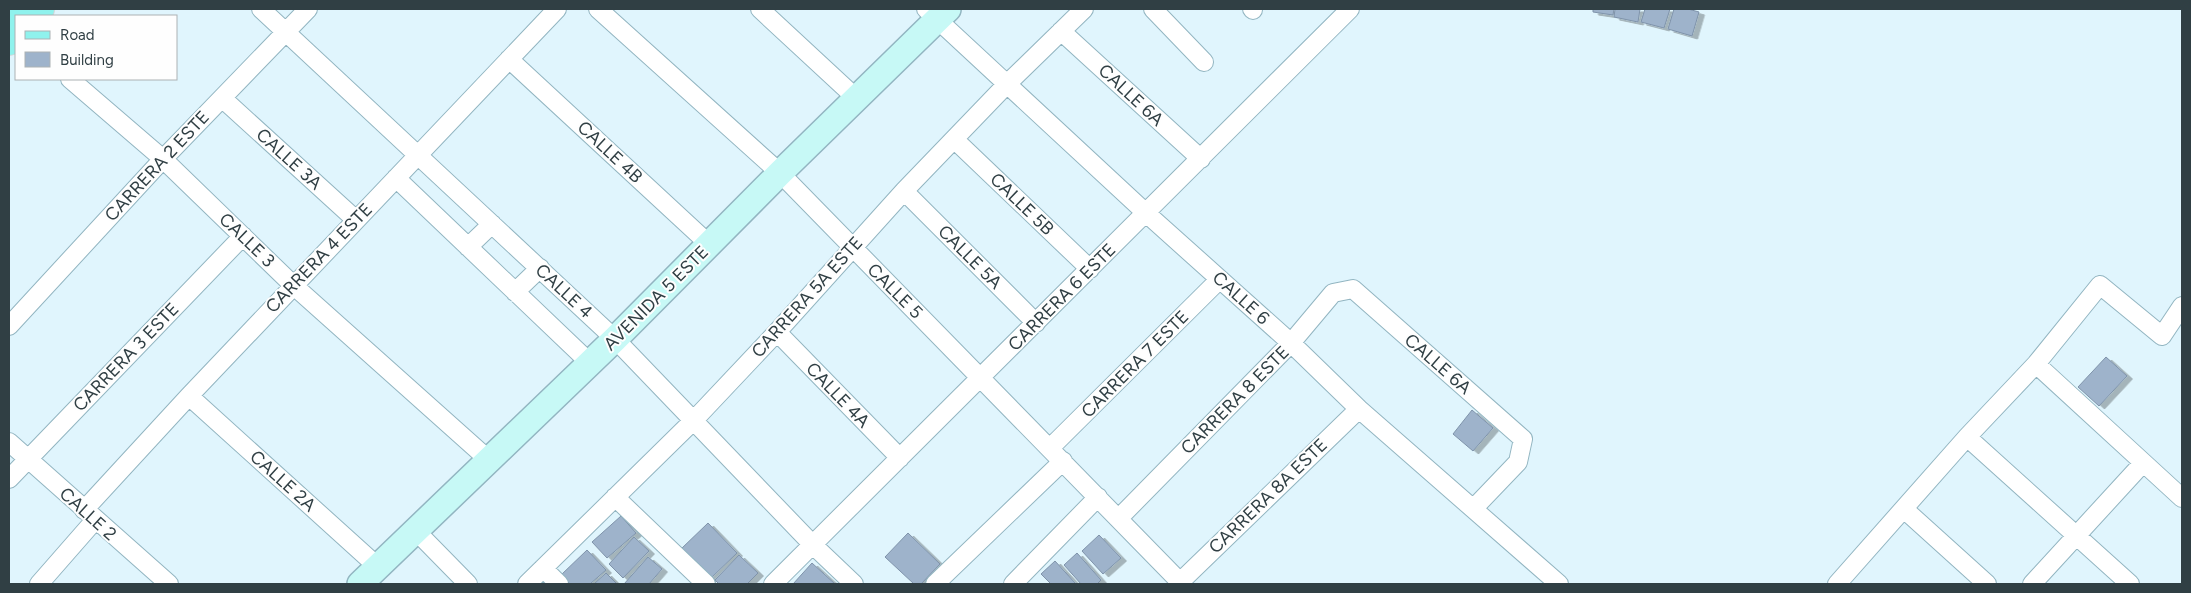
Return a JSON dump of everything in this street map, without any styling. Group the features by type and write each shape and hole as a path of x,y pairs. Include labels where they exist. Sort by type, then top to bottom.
{"main road":[{"name":"AVENIDA 5 ESTE","path":"360,584 710,245 856,98 937,12"}],"street":[{"name":"CALLE 4","path":"261,9 615,339 813,545 854,584"},
{"name":"CARRERA 2 ESTE","path":"9,326 163,159 308,9"},
{"name":"CARRERA 4 ESTE","path":"39,584 90,515 189,396 557,9"},
{"name":"CALLE 5","path":"598,9 780,173 1119,518 1180,584"},
{"path":"760,9 856,98"},
{"name":"CARRERA 5A ESTE","path":"527,584 694,420 777,332 904,191 955,140 1006,84 1084,9"},
{"path":"1153,9 1204,62"},
{"name":"CARRERA 6 ESTE","path":"773,584 1350,9"},
{"name":"CALLE 6","path":"937,12 1006,84 1146,213 1291,343 1359,408 1559,584"},
{"name":"CALLE 6A","path":"1061,31 1201,159"},
{"name":"CALLE 4B","path":"509,59 710,245"},
{"name":"CALLE 3","path":"71,80 163,159 294,285 490,460"},
{"name":"CALLE 3A","path":"222,98 356,220"},
{"name":"CALLE 5B","path":"955,140 1090,269"},
{"name":"CALLE 4","path":"396,178 590,363"},
{"name":"CALLE 5A","path":"904,191 1036,323"},
{"path":"468,248 492,224"},
{"name":"CARRERA 3 ESTE","path":"9,479 243,236"},
{"path":"515,292 540,268"},
{"name":"CARRERA 7 ESTE","path":"1050,448 1220,280"},
{"path":"1837,584 1967,437 2036,364 2100,285 2162,336 2182,306"},
{"name":"CALLE 6A","path":"1353,289 1523,438 1518,462 1474,508"},
{"name":"CARRERA 8 ESTE","path":"1119,518 1291,343 1333,292 1353,289"},
{"name":"CALLE 4A","path":"777,332 900,458"},
{"path":"2036,364 2182,498"},
{"name":"CALLE 2A","path":"189,396 378,566"},
{"name":"CARRERA 8A ESTE","path":"1180,584 1359,408"},
{"path":"1967,437 2130,584"},
{"name":"CALLE 2","path":"9,442 27,460 169,584"},
{"path":"935,584 1063,461"},
{"path":"2032,584 2143,463"},
{"path":"615,497 706,584"},
{"path":"1013,584 1098,497"},
{"path":"1904,509 1986,584"},
{"path":"416,531 468,584"},
{"path":"544,568 559,584"}],"building":[{"path":"1593,9 1614,9 1613,15 1593,12"},
{"path":"1615,9 1640,9 1638,22 1614,17"},
{"path":"1645,9 1670,9 1664,28 1641,22"},
{"path":"1674,9 1688,9 1699,12 1692,36 1668,29"},
{"path":"2106,357 2127,376 2099,406 2078,387"},
{"path":"1472,410 1493,428 1473,451 1453,434"},
{"path":"621,516 636,533 607,558 592,542"},
{"path":"708,523 737,553 709,580 681,549"},
{"path":"908,533 940,564 921,584 914,584 885,557"},
{"path":"1099,535 1121,558 1103,574 1082,551"},
{"path":"634,537 649,551 623,578 609,564"},
{"path":"587,550 606,570 590,584 570,584 561,575"},
{"path":"1077,553 1101,580 1097,584 1081,584 1064,565"},
{"path":"739,555 758,573 747,584 719,584 715,580"},
{"path":"648,557 662,569 649,584 624,584"},
{"path":"1055,561 1076,584 1051,584 1041,574"},
{"path":"812,563 835,584 793,584"},
{"path":"606,573 617,584 594,584"}]}
